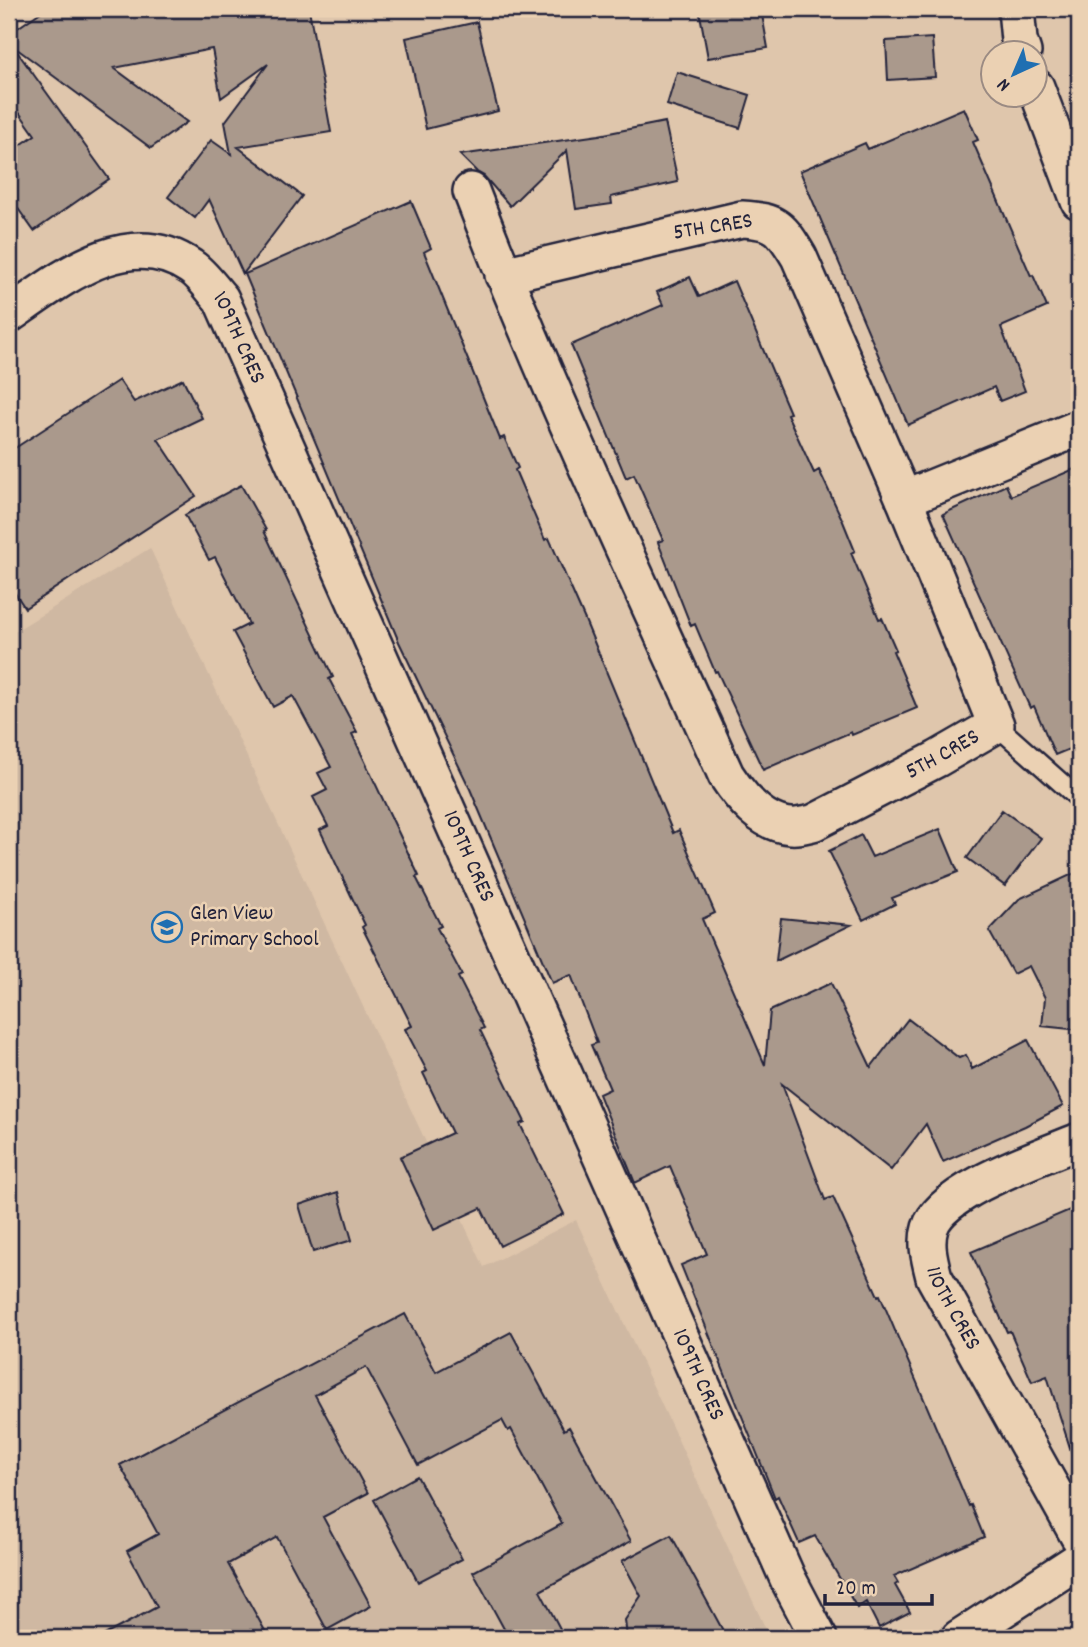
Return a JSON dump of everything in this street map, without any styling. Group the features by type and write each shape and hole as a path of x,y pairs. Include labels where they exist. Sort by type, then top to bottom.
{"street":[{"path":"1016,9 1019,38"},
{"path":"1043,108 1079,201"},
{"path":"471,191 503,275"},
{"name":"5TH CRES","path":"742,219 765,220 783,231 799,257 905,499 996,724 813,823 792,826 766,820 736,790 726,775 503,275 742,219"},
{"name":"109TH CRES","path":"9,314 70,273 112,253 132,251 161,253 192,267 221,299 788,1579 818,1638"},
{"path":"905,499 1079,428"},
{"name":"110TH CRES","path":"1079,1142 1001,1174 964,1193 943,1209 930,1226 928,1249 934,1277 1079,1537"},
{"path":"959,1638 1079,1560"}],"lane":[{"path":"996,724 1076,796"}],"shaded area":[{"name":"Glen View Primary School","path":"150,548 484,1267 576,1220 770,1638 9,1638 9,635"}],"building":[{"path":"45,9 309,9 331,132 238,147 302,196 243,274 209,199 195,218 168,197 211,140 231,154 225,122 268,64 221,98 212,49 114,68 187,122 151,148 13,46 109,179 34,231 9,196 9,153 35,135 9,98 9,34"},
{"path":"699,9 761,9 768,48 708,58"},
{"path":"477,22 498,111 426,129 406,38"},
{"path":"932,38 935,77 888,80 886,41"},
{"path":"677,72 750,95 740,128 667,105"},
{"path":"964,108 978,140 973,142 1047,307 1001,327 1025,391 1000,401 994,387 908,425 800,171 865,143 868,149"},
{"path":"665,122 678,182 611,197 612,204 576,209 567,150 510,206 484,176 460,155 599,135"},
{"path":"411,201 431,248 424,252 500,439 504,437 518,468 515,470 545,540 549,538 673,833 679,830 715,913 702,919 765,1065 770,1011 831,983 871,1067 908,1019 959,1058 966,1055 972,1069 1028,1040 1063,1106 943,1162 926,1124 891,1170 782,1084 825,1200 833,1197 878,1296 880,1295 984,1537 894,1576 898,1583 895,1585 910,1612 879,1628 866,1602 857,1608 815,1536 799,1543 778,1496 775,1498 681,1265 707,1254 670,1166 635,1183 599,1094 610,1089 591,1045 597,1043 571,975 552,983 470,789 399,642 245,274"},
{"path":"690,277 699,297 734,281 790,413 787,414 814,473 819,470 842,519 855,551 851,553 879,619 882,618 896,650 893,651 917,708 852,735 851,732 763,770 717,671 715,672 695,624 691,626 658,542 663,540 634,474 626,478 571,345 663,305 657,292"},
{"path":"183,379 202,418 158,439 196,496 25,608 9,584 9,452 119,380 134,402"},
{"path":"1079,467 1079,745 1055,755 1034,706 1030,708 943,514 1006,485 1011,496"},
{"path":"241,485 266,530 264,531 333,677 329,679 357,732 352,734 419,876 416,877 441,926 437,928 462,975 458,977 484,1028 480,1030 525,1122 520,1124 564,1214 500,1246 481,1208 434,1230 400,1157 452,1133 423,1073 427,1071 405,1029 412,1026 362,927 365,925 320,830 328,826 313,797 327,790 318,773 331,767 293,696 273,707 233,632 249,624 215,557 209,560 185,515"},
{"path":"1002,810 1041,838 1005,886 967,858"},
{"path":"940,829 958,872 892,898 895,904 863,920 829,851 861,835 872,857"},
{"path":"1079,871 1079,1030 1042,1026 1045,998 1029,966 1013,974 989,931 1019,899"},
{"path":"781,918 851,925 776,961"},
{"path":"338,1192 352,1240 313,1252 299,1205"},
{"path":"1079,1206 1079,1456 1073,1457 1047,1376 1032,1382 971,1252"},
{"path":"405,1314 436,1372 511,1332 564,1430 569,1427 631,1541 540,1591 565,1638 509,1638 473,1572 562,1524 511,1429 508,1431 502,1420 418,1465 366,1367 315,1395 368,1493 323,1517 371,1606 327,1630 277,1537 228,1564 269,1638 99,1638 157,1607 127,1551 158,1534 120,1465"},
{"path":"417,1476 462,1559 418,1582 374,1500"},
{"path":"671,1535 727,1638 627,1638 625,1620 641,1596 622,1561"}],"place":[{"name":"Glen View Primary School","path":"167,927"}]}
